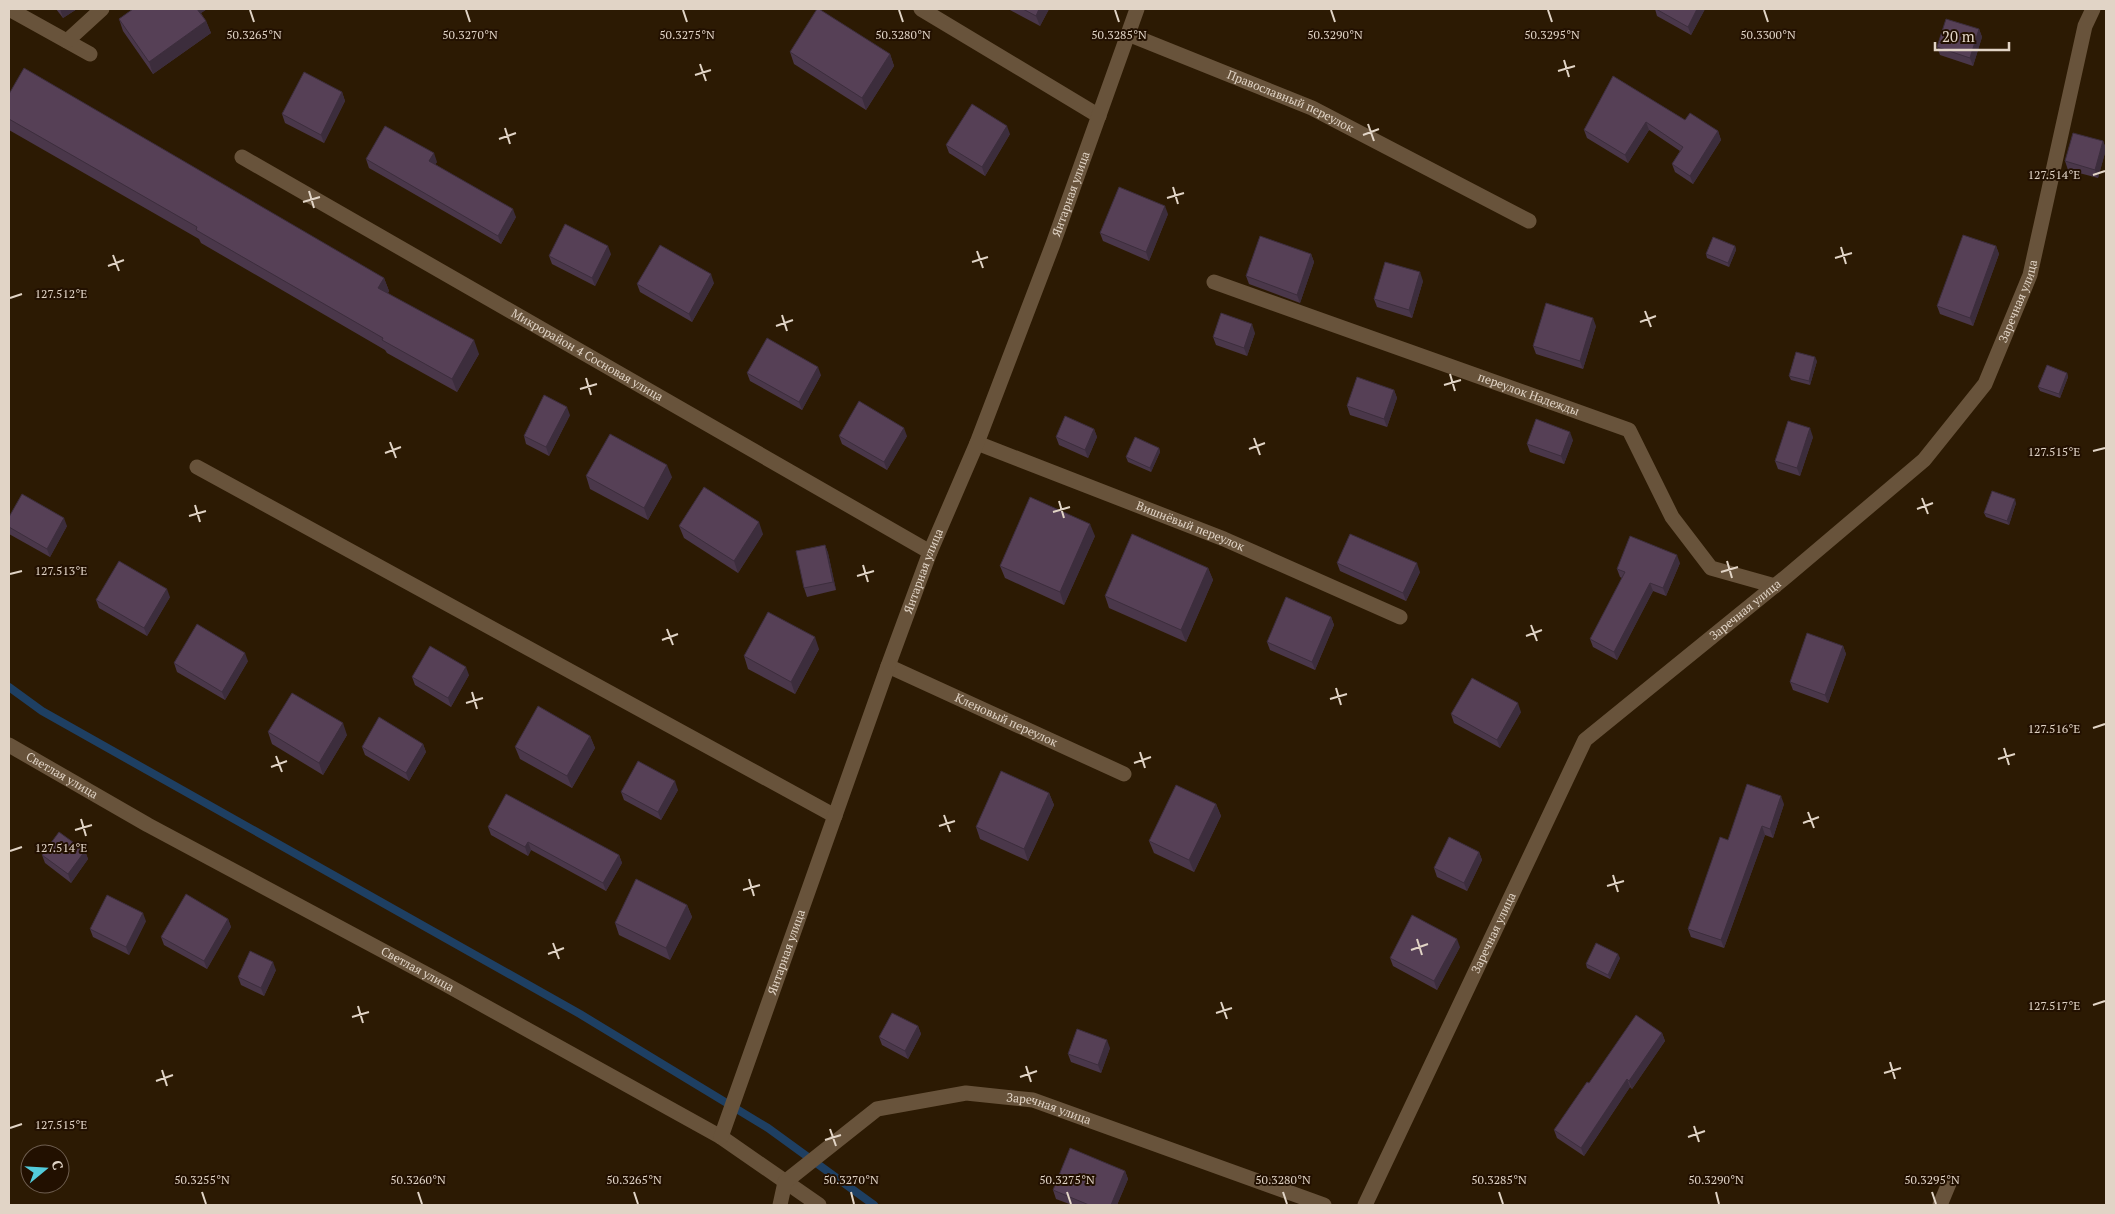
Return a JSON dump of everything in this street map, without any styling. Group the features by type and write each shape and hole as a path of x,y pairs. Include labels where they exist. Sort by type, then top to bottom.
{"street":[{"path":"9,9 90,54"},
{"path":"66,41 102,9"},
{"path":"921,9 1099,116"},
{"name":"Янтарная улица","path":"721,1137 930,552 978,443 1137,9"},
{"name":"Заречная улица","path":"1365,1205 1586,740 1775,586 1924,460 1985,384 2030,275 2085,26 2093,9"},
{"name":"Православный переулок","path":"1128,34 1312,108 1529,221"},
{"name":"Микрорайон 4 Сосновая улица","path":"242,157 930,552"},
{"name":"переулок Надежды","path":"1214,282 1629,430 1672,517 1711,568 1775,586"},
{"name":"Вишнёвый переулок","path":"978,443 1224,539 1400,617"},
{"path":"198,467 835,816"},
{"name":"Кленовый переулок","path":"888,666 1124,774"},
{"name":"Светлая улица","path":"9,745 148,825 445,984 721,1137 819,1205"},
{"name":"Заречная улица","path":"785,1182 877,1110 966,1093 1033,1100 1324,1205"},
{"path":"1940,1205 1950,1181"},
{"path":"780,1205 785,1182"}],"building":[{"path":"133,9 197,9 206,21 149,62 119,19"},
{"path":"817,9 890,54 862,98 790,52"},
{"path":"1023,9 1039,9 1036,16"},
{"path":"1656,9 1697,9 1688,27"},
{"path":"1946,19 1979,29 1970,58 1937,47"},
{"path":"24,68 384,278 378,288 474,340 452,379 382,340 383,338 196,230 197,227 9,119 9,94"},
{"path":"304,72 342,92 321,135 282,114"},
{"path":"1613,76 1685,120 1690,113 1718,131 1690,176 1672,164 1683,147 1646,122 1625,155 1584,130"},
{"path":"972,104 1007,126 982,167 946,145"},
{"path":"385,126 434,153 429,161 513,209 498,236 366,159"},
{"path":"2073,133 2103,141 2095,170 2065,161"},
{"path":"1119,187 1165,206 1146,252 1100,233"},
{"path":"565,224 608,246 592,278 549,256"},
{"path":"1963,235 1996,246 1970,318 1937,306"},
{"path":"1260,236 1311,254 1297,295 1246,276"},
{"path":"1713,237 1735,246 1728,263 1706,254"},
{"path":"660,245 711,274 689,314 637,284"},
{"path":"1385,262 1420,272 1409,310 1374,299"},
{"path":"1546,303 1593,318 1580,361 1533,346"},
{"path":"1221,313 1252,324 1244,348 1213,337"},
{"path":"767,338 818,367 799,402 747,373"},
{"path":"1796,352 1815,357 1809,381 1789,376"},
{"path":"2047,365 2067,373 2059,394 2038,387"},
{"path":"1357,377 1394,390 1384,419 1347,406"},
{"path":"544,395 567,407 546,447 524,436"},
{"path":"859,401 904,428 884,462 839,436"},
{"path":"1065,416 1094,429 1085,450 1056,437"},
{"path":"1536,419 1570,432 1561,456 1527,444"},
{"path":"1788,421 1810,428 1797,468 1775,461"},
{"path":"610,434 667,465 644,508 586,476"},
{"path":"1135,437 1159,448 1150,468 1126,457"},
{"path":"704,487 759,522 734,561 679,526"},
{"path":"1992,491 2015,499 2007,521 1984,513"},
{"path":"22,494 64,518 47,549 9,527 9,517"},
{"path":"1030,497 1090,524 1060,592 1000,566"},
{"path":"1132,534 1208,568 1181,630 1105,596"},
{"path":"1350,534 1417,563 1403,593 1337,563"},
{"path":"1630,536 1677,555 1663,588 1650,583 1614,652 1590,639 1625,572 1617,569"},
{"path":"825,545 833,582 804,588 796,551"},
{"path":"119,561 167,589 144,628 96,600"},
{"path":"1286,597 1331,617 1312,662 1267,642"},
{"path":"768,612 815,637 791,682 744,656"},
{"path":"197,624 245,653 222,692 174,663"},
{"path":"1807,633 1843,646 1825,695 1790,682"},
{"path":"430,646 466,667 448,698 412,677"},
{"path":"1472,678 1518,703 1497,740 1451,714"},
{"path":"292,693 343,723 319,763 268,732"},
{"path":"538,706 590,736 567,776 515,747"},
{"path":"379,717 423,744 406,773 362,747"},
{"path":"638,761 675,781 658,812 621,792"},
{"path":"1001,771 1049,793 1024,849 976,827"},
{"path":"1747,784 1781,796 1770,829 1762,826 1721,940 1688,929 1720,837 1728,840"},
{"path":"1176,785 1216,804 1189,860 1149,841"},
{"path":"506,794 619,855 603,883 528,842 525,847 488,827"},
{"path":"59,832 85,851 68,874 42,855"},
{"path":"1449,837 1479,852 1464,883 1434,868"},
{"path":"636,879 687,905 666,948 615,923"},
{"path":"186,894 228,919 204,961 161,937"},
{"path":"107,895 143,913 126,947 90,929"},
{"path":"1412,915 1457,939 1434,981 1390,958"},
{"path":"1596,943 1618,954 1608,975 1586,964"},
{"path":"250,951 273,962 261,988 238,977"},
{"path":"892,1013 918,1026 905,1051 879,1037"},
{"path":"1636,1015 1662,1033 1629,1081 1627,1079 1581,1148 1554,1130"},
{"path":"1077,1029 1107,1040 1098,1065 1068,1054"},
{"path":"1070,1148 1125,1171 1111,1205 1089,1205 1053,1190"}],"waterway":[{"path":"9,687 42,711 580,1014 768,1128 874,1205"}]}
